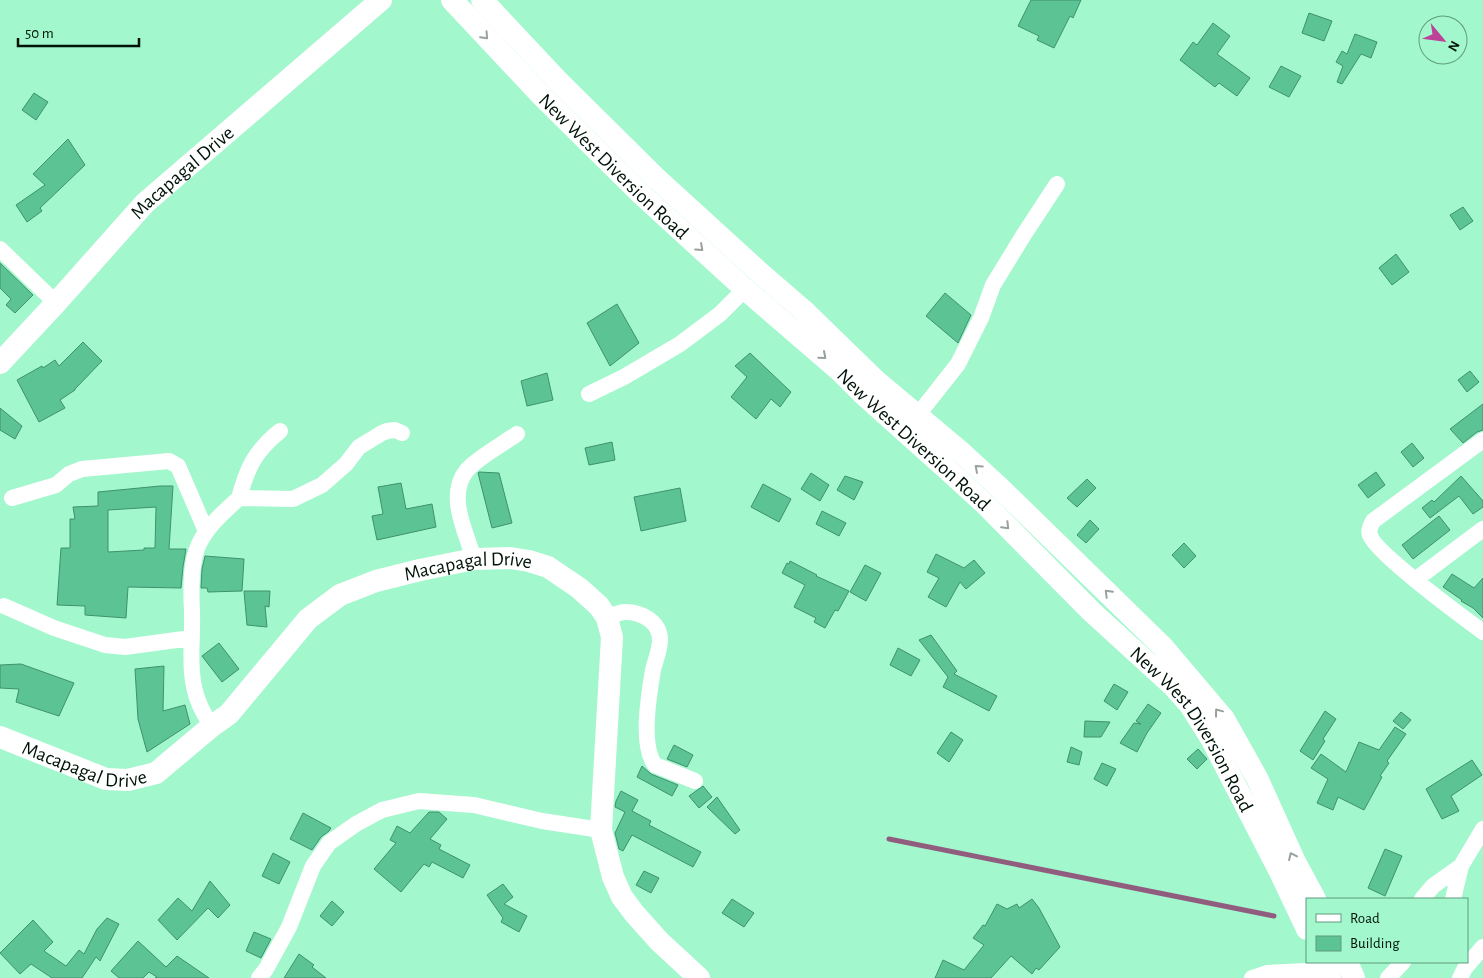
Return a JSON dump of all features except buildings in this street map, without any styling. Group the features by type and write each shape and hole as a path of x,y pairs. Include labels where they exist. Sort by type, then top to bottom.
{"street":[{"name":"Macapagal Drive","path":"0,363 145,203 382,0"},
{"name":"New West Diversion Road","path":"452,0 542,96 640,192 985,504 1092,612 1173,686 1190,705 1212,740 1280,872 1306,928"},
{"name":"New West Diversion Road","path":"482,0 558,81 655,177 803,310 875,380 962,453 999,487 1163,647 1224,720 1257,778 1295,862 1314,898"},
{"path":"917,416 958,364 981,318 993,285 1058,184"},
{"path":"0,249 56,303"},
{"path":"590,394 624,377 687,339 720,314 745,288"},
{"path":"239,498 293,499 322,485 346,464 359,447 387,430 395,430 402,433"},
{"path":"212,726 199,703 193,679 191,601 194,560 198,545 206,531 239,498 249,466 262,446 280,431"},
{"path":"474,559 458,508 457,493 460,480 468,469 517,434"},
{"path":"1483,440 1373,521 1369,529 1374,544 1415,580 1483,632"},
{"path":"12,498 56,485 68,474 82,469 169,461 178,466 206,531"},
{"path":"1415,580 1480,536"},
{"name":"Macapagal Drive","path":"0,737 106,779 128,780 156,773 229,714 308,619 340,595 376,581 474,559 510,558 548,567 579,588 599,606 606,618 612,637 600,830 613,877 622,896 634,913 659,941 699,978"},
{"path":"4,606 54,628 106,645 125,647 191,638"},
{"path":"606,618 624,612 639,614 652,620 658,628 660,640 648,698 648,750 655,765 694,781"},
{"path":"259,978 289,927 313,866 329,843 356,824 382,810 419,801 474,805 542,821 600,830"},
{"path":"1453,898 1461,866 1483,829"},
{"path":"1423,898 1433,886 1461,866"},
{"path":"1460,978 1464,968 1483,947"},
{"path":"1388,978 1402,963"},
{"path":"1252,978 1267,973 1341,968"}],"waterway":[{"path":"889,839 1274,916"}]}
